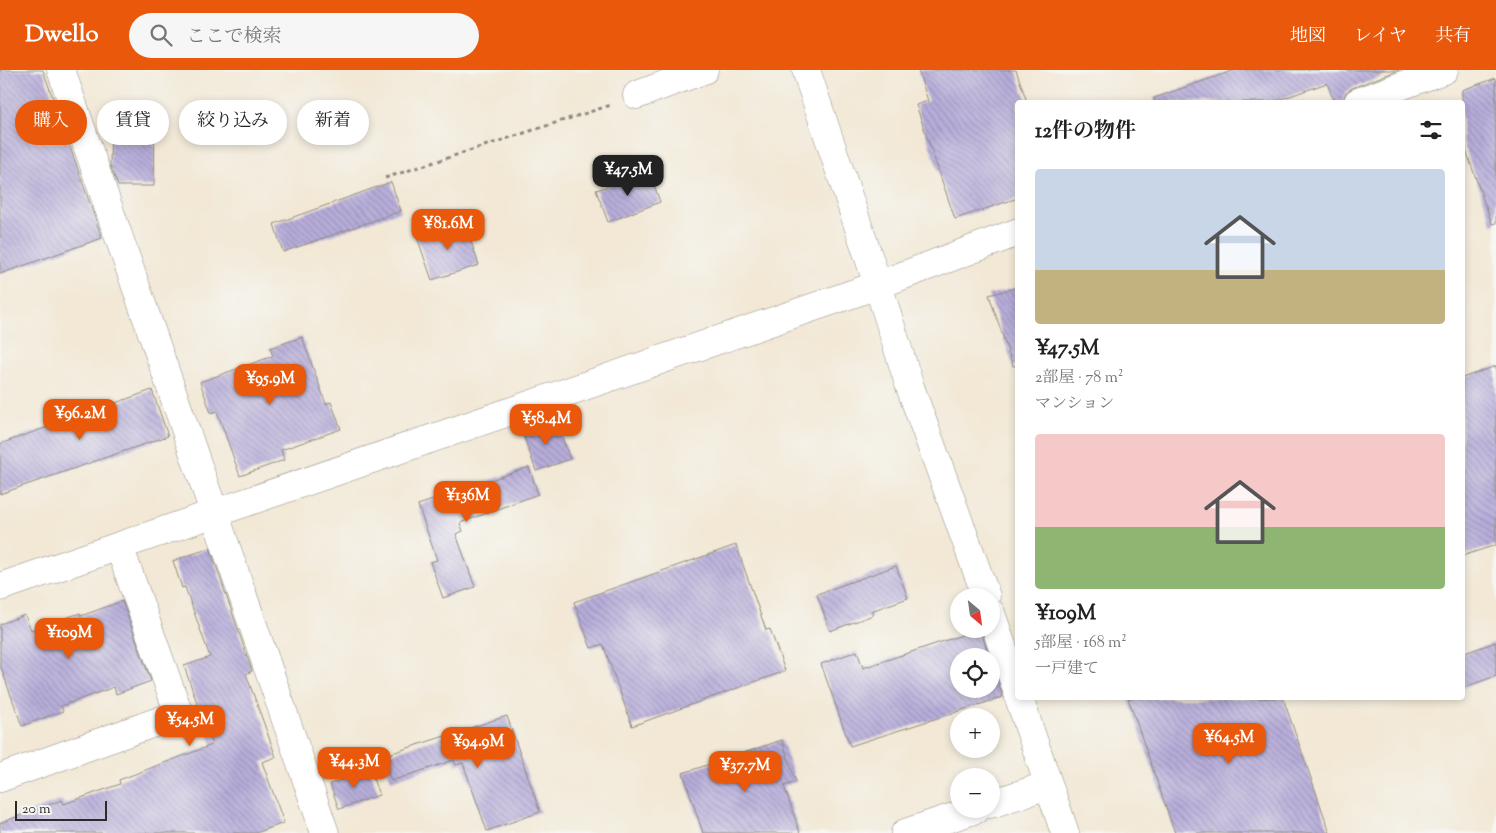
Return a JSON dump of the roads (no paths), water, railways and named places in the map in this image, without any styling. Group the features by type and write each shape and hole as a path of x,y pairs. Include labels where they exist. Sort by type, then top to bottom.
{"street":[{"path":"61,70 325,833"},
{"path":"637,94 704,70"},
{"path":"806,70 909,384 983,588"},
{"path":"1363,100 1444,70"},
{"path":"0,587 878,285 1015,233"},
{"path":"0,778 179,714 119,546"},
{"path":"999,638 1015,684"},
{"path":"1020,700 1065,833"},
{"path":"1000,801 1048,785"},
{"path":"905,833 951,818"}]}
